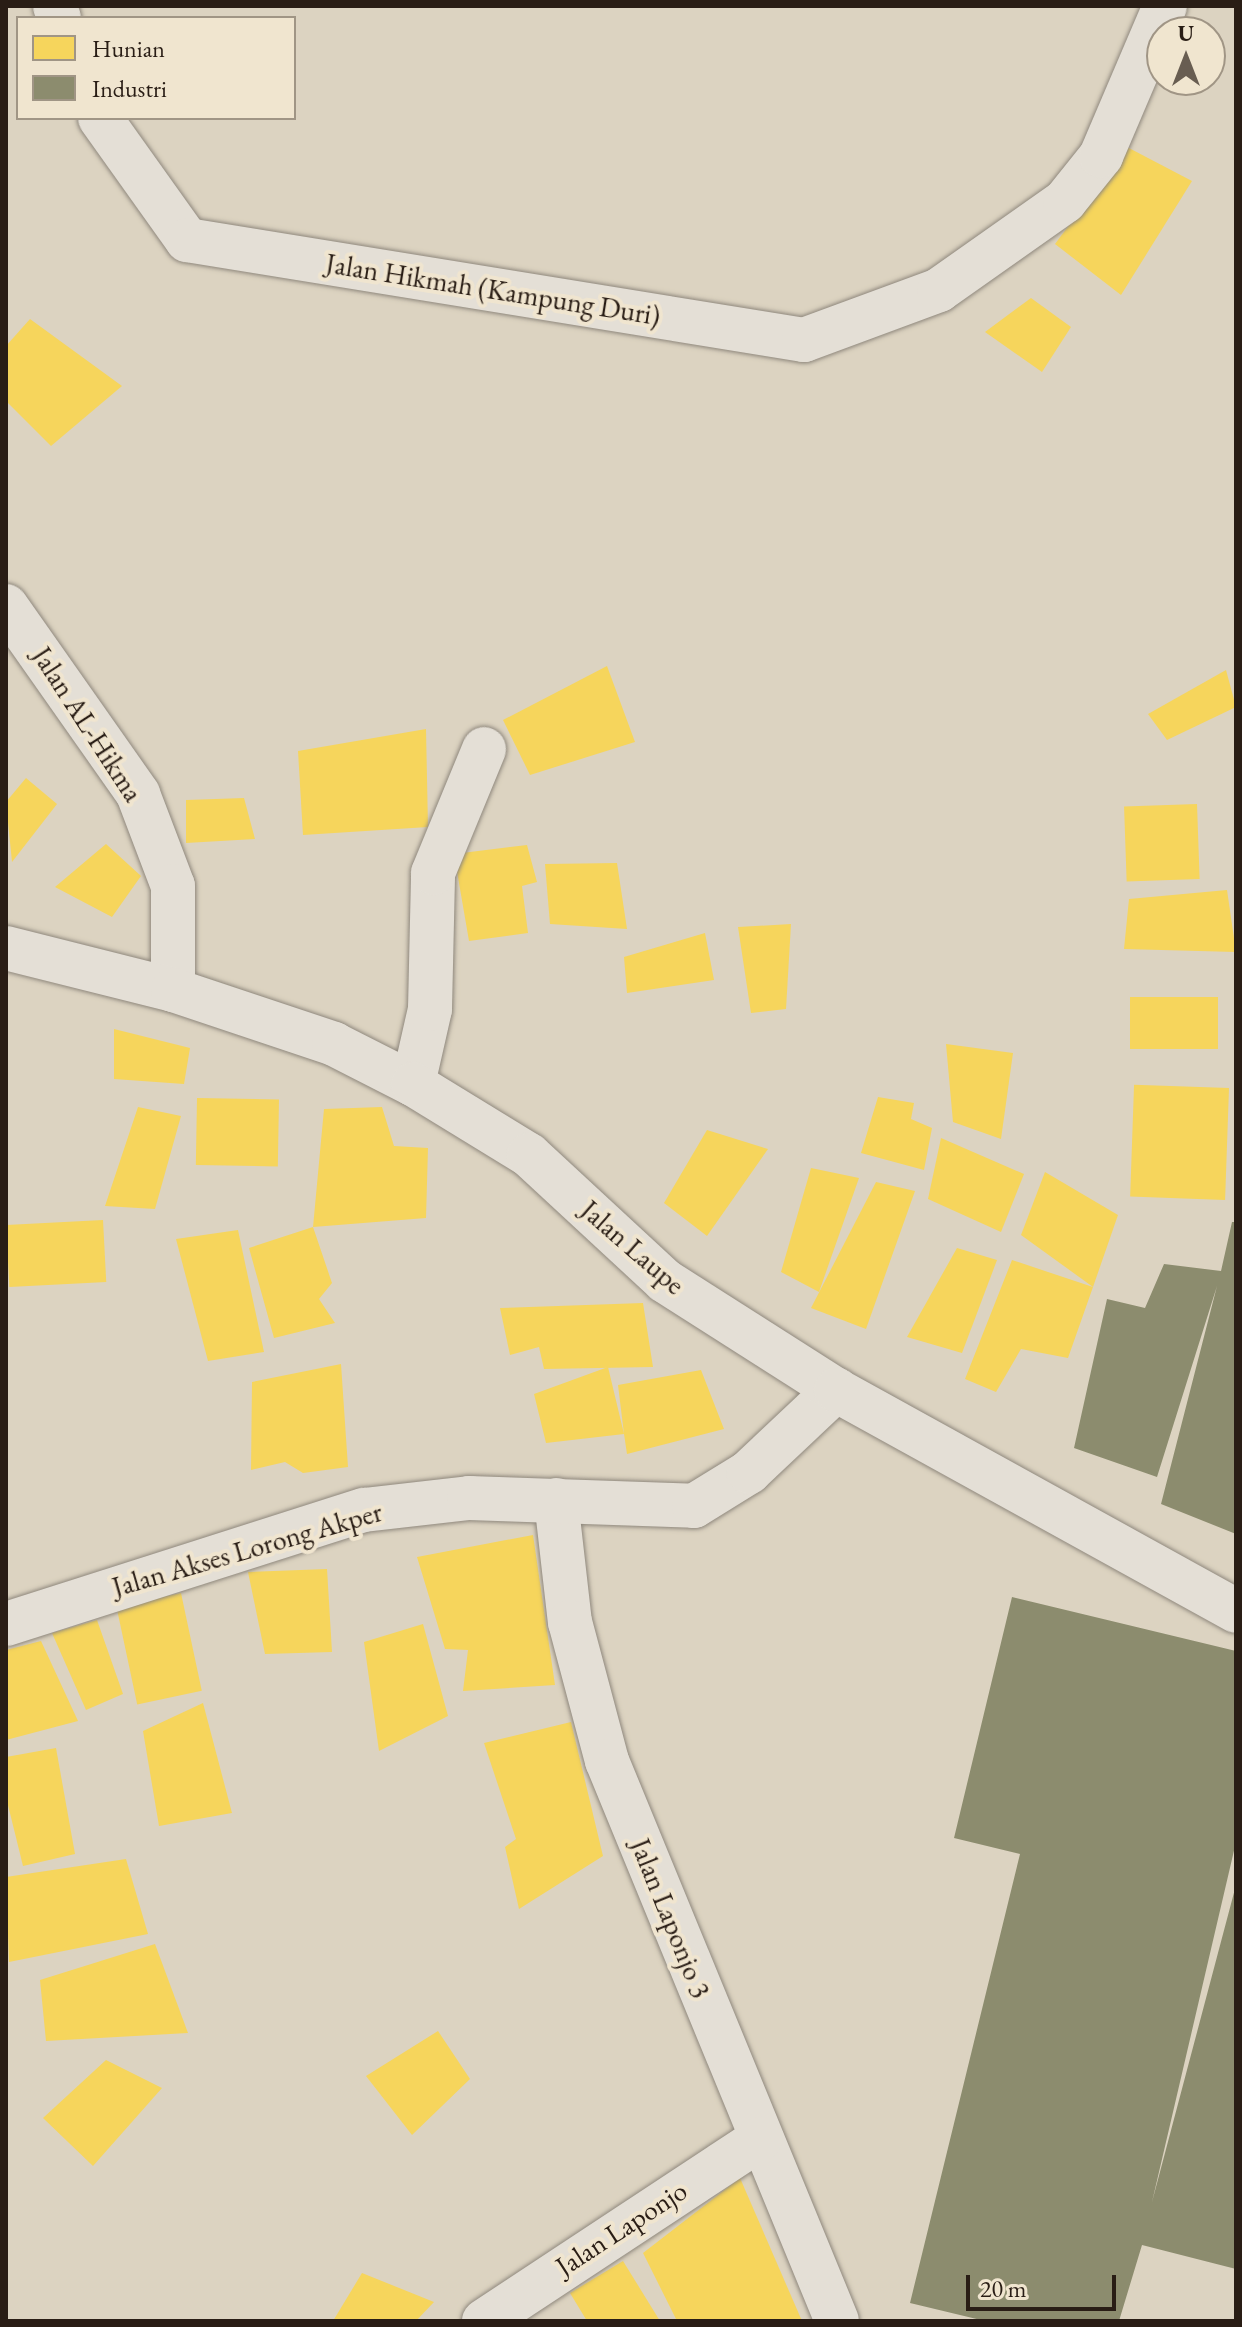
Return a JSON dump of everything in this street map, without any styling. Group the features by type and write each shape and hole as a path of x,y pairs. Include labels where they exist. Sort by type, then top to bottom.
{"street":[{"name":"Jalan Hikmah (Kampung Duri)","path":"101,120 187,240 804,340 939,290 1065,201 1101,156 1165,6"},
{"name":"Jalan AL-Hikma","path":"6,606 138,794 173,886 173,990"},
{"path":"413,1084 430,1009 433,873 484,749"},
{"name":"Jalan Laupe","path":"6,948 173,990 334,1044 413,1084 529,1155 665,1281 836,1390 1236,1611"},
{"name":"Jalan Akses Lorong Akper","path":"6,1624 364,1510 469,1498 694,1506 749,1472 836,1390"},
{"name":"Jalan Laponjo 3","path":"556,1500 570,1622 607,1761 837,2321"},
{"name":"Jalan Laponjo","path":"484,2321 760,2139"}],"building: Hunian":[{"path":"1127,147 1192,181 1121,295 1055,244"},
{"path":"1031,298 1071,327 1042,372 985,332"},
{"path":"30,319 122,386 51,446 6,401 6,346"},
{"path":"607,666 635,742 530,775 503,720"},
{"path":"1226,670 1236,707 1167,740 1148,714"},
{"path":"426,729 428,827 303,835 298,751"},
{"path":"26,778 57,804 12,862 6,802"},
{"path":"244,798 255,839 186,843 186,800"},
{"path":"1197,804 1200,879 1127,882 1124,807"},
{"path":"106,844 141,876 112,917 55,887"},
{"path":"527,845 537,882 522,886 528,933 469,941 454,854"},
{"path":"617,863 627,929 550,924 545,864"},
{"path":"1227,890 1236,952 1124,949 1129,899"},
{"path":"791,924 786,1009 751,1013 738,927"},
{"path":"705,933 714,980 627,993 624,957"},
{"path":"1130,997 1218,997 1218,1049 1130,1049"},
{"path":"114,1029 190,1048 184,1084 114,1079"},
{"path":"946,1044 1013,1053 1001,1139 953,1122"},
{"path":"1134,1085 1229,1088 1225,1200 1130,1197"},
{"path":"878,1097 914,1103 911,1119 932,1128 924,1170 861,1153"},
{"path":"197,1098 279,1099 278,1166 196,1165"},
{"path":"138,1107 181,1116 155,1209 105,1206"},
{"path":"382,1107 394,1146 428,1148 426,1218 313,1227 324,1109"},
{"path":"707,1130 768,1149 707,1236 664,1203"},
{"path":"941,1138 1024,1174 1001,1232 928,1199"},
{"path":"811,1168 859,1178 819,1292 781,1272"},
{"path":"1045,1172 1118,1215 1093,1287 1021,1235"},
{"path":"876,1182 915,1191 866,1329 811,1308"},
{"path":"103,1220 106,1282 9,1287 6,1225"},
{"path":"313,1227 332,1283 319,1299 335,1323 274,1338 249,1248"},
{"path":"238,1230 264,1352 208,1361 176,1239"},
{"path":"957,1248 997,1260 962,1353 907,1337"},
{"path":"1012,1260 1093,1287 1068,1358 1021,1349 996,1392 965,1379"},
{"path":"643,1303 653,1367 544,1369 539,1347 510,1355 500,1308"},
{"path":"341,1364 348,1467 303,1473 285,1462 251,1470 252,1382"},
{"path":"608,1367 624,1434 546,1443 534,1394"},
{"path":"701,1370 724,1429 627,1454 618,1385"},
{"path":"533,1535 555,1685 463,1691 468,1650 445,1649 417,1557"},
{"path":"327,1569 332,1652 265,1654 248,1572"},
{"path":"181,1593 202,1691 137,1705 116,1607"},
{"path":"97,1620 123,1694 86,1710 52,1633"},
{"path":"423,1624 448,1716 379,1751 364,1642"},
{"path":"41,1641 78,1721 6,1740 6,1650"},
{"path":"203,1703 232,1813 159,1826 143,1731"},
{"path":"571,1722 603,1856 519,1909 505,1847 516,1839 484,1743"},
{"path":"56,1748 75,1854 23,1866 6,1797 6,1757"},
{"path":"126,1859 148,1934 9,1962 6,1877"},
{"path":"155,1944 188,2033 46,2041 40,1980"},
{"path":"438,2031 470,2079 412,2135 366,2076"},
{"path":"106,2060 162,2088 93,2166 43,2118"},
{"path":"740,2178 802,2321 677,2321 643,2253"},
{"path":"623,2261 660,2321 587,2321 570,2293"},
{"path":"362,2273 434,2302 416,2321 333,2321"}],"building: Industri":[{"path":"1232,1222 1236,1222 1236,1534 1161,1504 1217,1286 1157,1477 1074,1448 1107,1299 1145,1308 1164,1264 1221,1271"},
{"path":"1012,1597 1236,1651 1236,1842 1152,2202 1236,1885 1236,2269 1142,2245 1119,2321 985,2321 910,2303 1020,1854 954,1838"}]}
